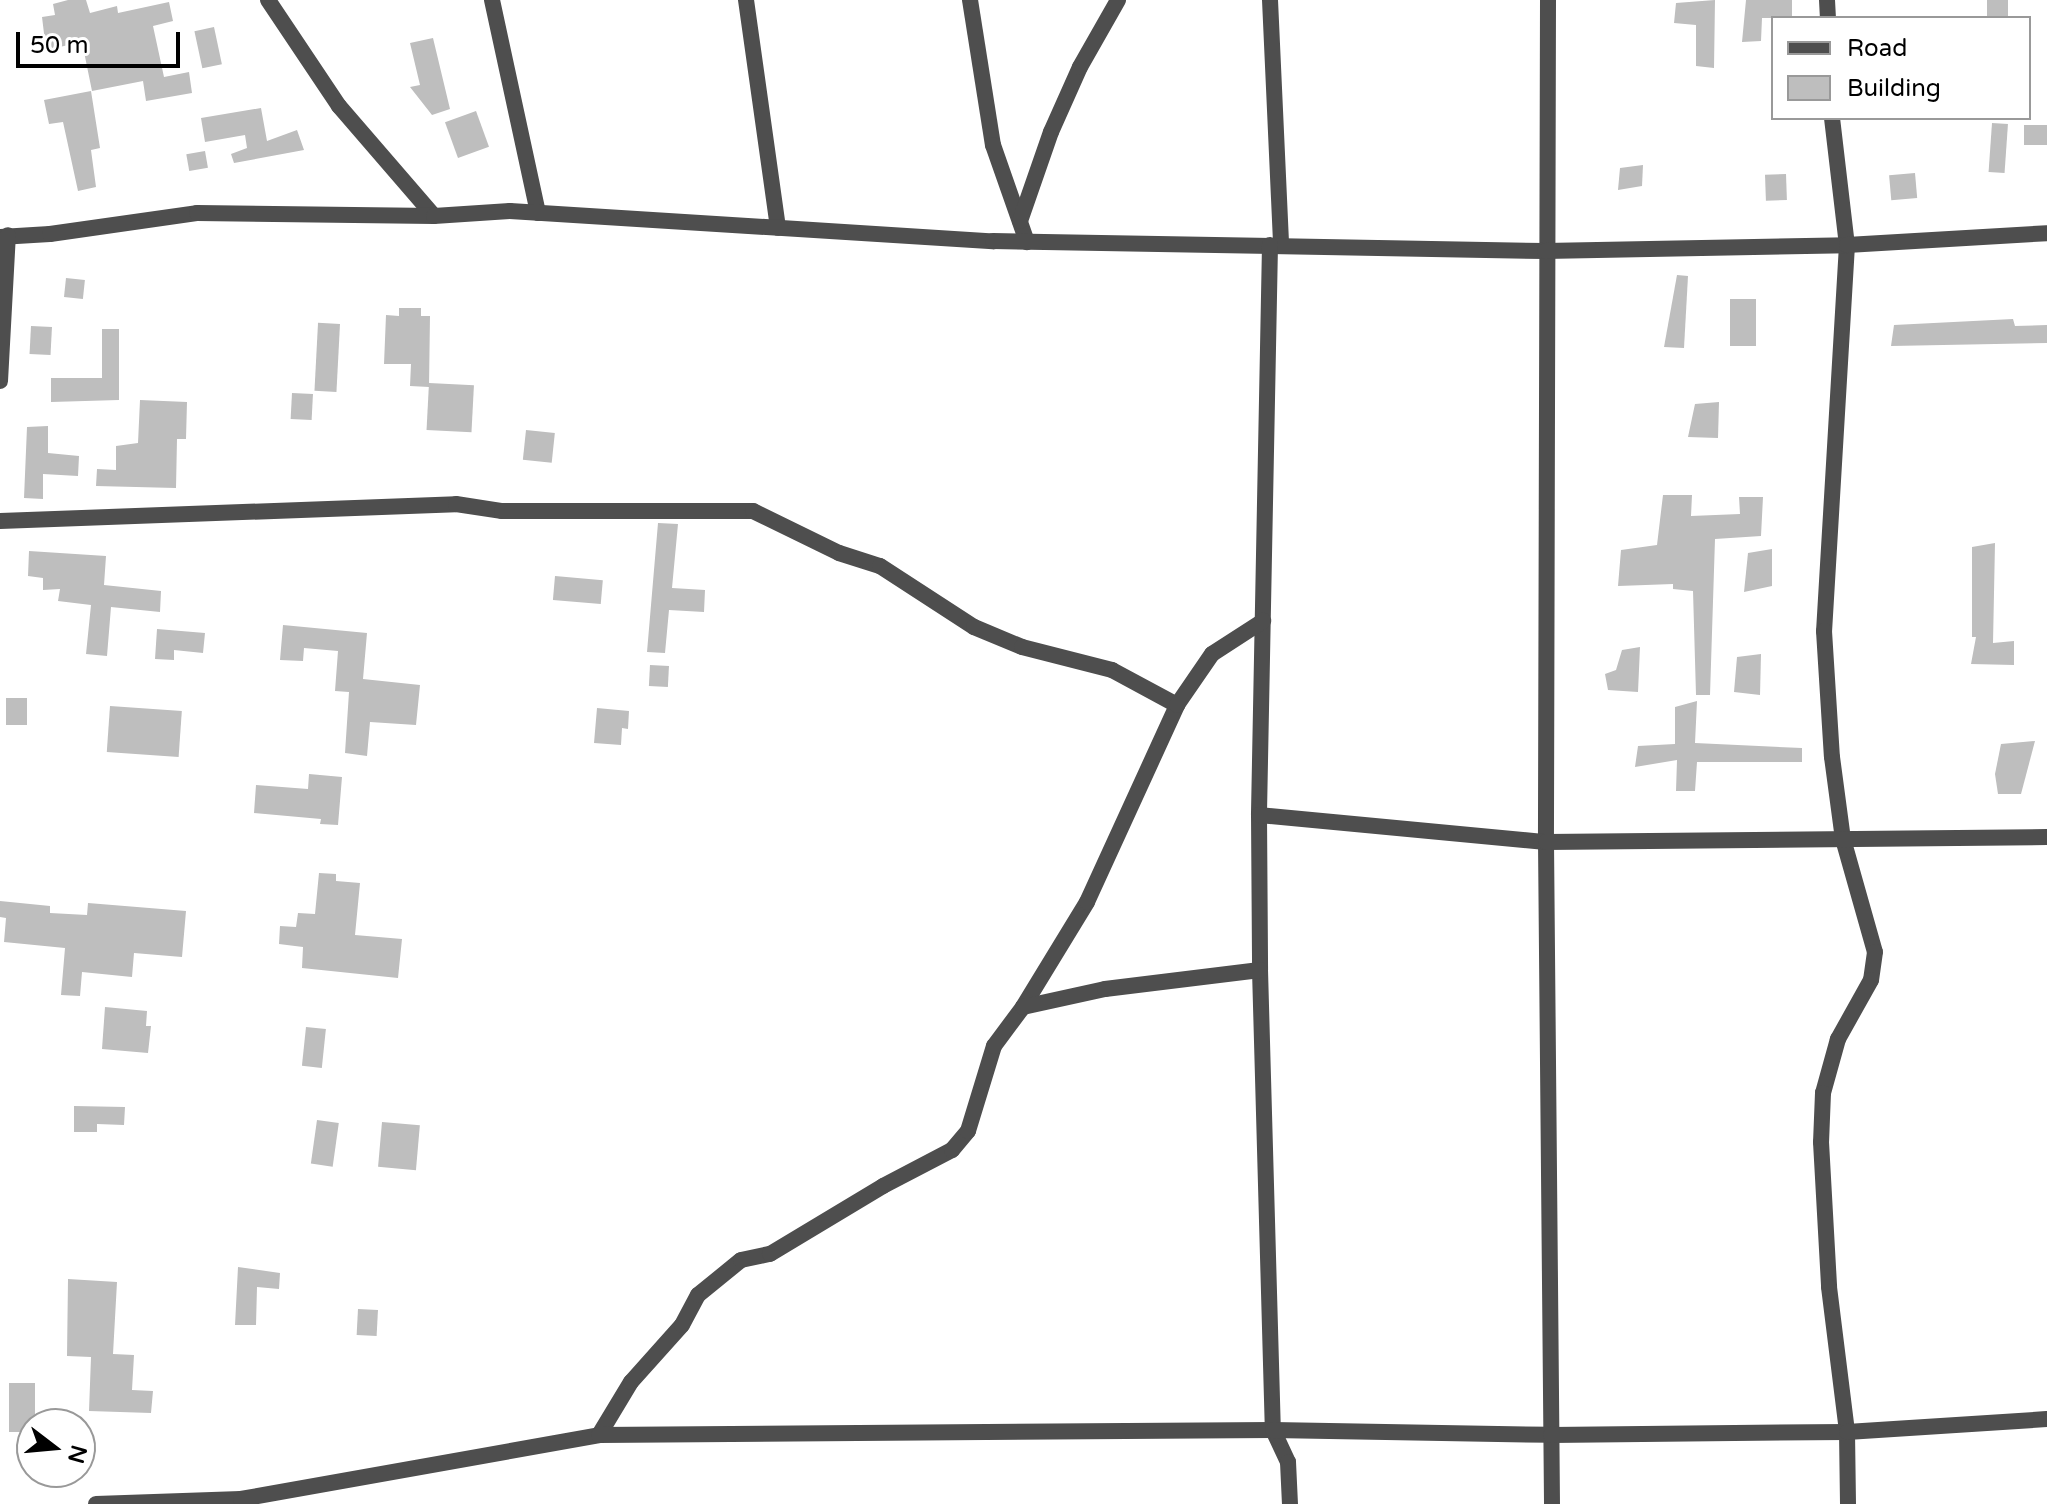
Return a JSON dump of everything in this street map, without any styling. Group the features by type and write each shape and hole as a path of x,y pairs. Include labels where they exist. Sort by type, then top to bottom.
{"street":[{"path":"268,0 339,106 434,216"},
{"path":"492,0 538,213"},
{"path":"746,0 778,228"},
{"path":"970,0 993,145 1027,242"},
{"path":"1020,221 1051,132 1080,67 1118,0"},
{"path":"1270,0 1276,246 1263,621 1260,970 1273,1430 1288,1462 1290,1504"},
{"path":"1548,0 1545,251 1546,842 1552,1504"},
{"path":"1832,120 1847,245 1824,631 1832,757 1843,839 1875,952 1871,980 1838,1039 1823,1093 1821,1142 1829,1287 1847,1432 1848,1504"},
{"path":"0,381 4,236 64,232 197,213 434,216 538,213 1027,242 1545,251 1847,245 2047,233"},
{"path":"0,521 456,504 502,511 753,511 839,553 880,566 974,627 1022,647 1112,670 1177,705"},
{"path":"599,1435 631,1382 682,1325 698,1295 741,1260 770,1254 883,1186 952,1150 968,1131 994,1046 1023,1007 1087,902 1177,705 1212,654 1263,621"},
{"path":"1259,815 1546,842 2047,837"},
{"path":"1023,1007 1105,989 1260,970"},
{"path":"96,1504 241,1499 599,1435 1273,1430 1551,1435 1847,1432 2047,1419"}],"building":[{"path":"86,0 90,13 117,6 118,13 169,2 173,21 153,26 164,77 189,72 192,93 146,101 143,81 92,91 82,42 46,50 42,17 55,15 53,4"},
{"path":"1715,0 1714,68 1696,66 1696,25 1674,23 1676,3"},
{"path":"1746,0 1792,0 1792,16 1762,18 1761,41 1742,42"},
{"path":"1987,0 2008,0 2008,16 1987,16"},
{"path":"214,27 222,64 202,68 194,31"},
{"path":"433,38 450,109 432,115 410,87 420,85 410,43"},
{"path":"91,91 100,148 91,150 96,187 78,191 63,122 49,124 44,100"},
{"path":"261,108 267,141 297,130 304,150 234,163 231,154 247,148 245,135 205,142 201,118"},
{"path":"476,111 489,147 458,158 445,122"},
{"path":"1992,123 2008,124 2005,173 1989,172"},
{"path":"2024,125 2047,125 2047,145 2024,145"},
{"path":"205,151 208,168 189,171 186,154"},
{"path":"1643,165 1642,186 1618,190 1620,168"},
{"path":"1915,173 1917,198 1891,200 1889,175"},
{"path":"1786,174 1787,200 1766,201 1765,175"},
{"path":"1677,275 1688,276 1684,348 1664,347"},
{"path":"66,278 85,280 83,299 64,297"},
{"path":"1730,299 1756,299 1756,346 1730,346"},
{"path":"399,308 421,308 421,316 430,316 429,387 410,386 411,364 384,364 386,315 399,316"},
{"path":"2013,319 2015,326 2047,325 2047,343 1891,346 1894,325"},
{"path":"318,323 340,324 336,392 314,391"},
{"path":"31,326 52,327 51,355 30,354"},
{"path":"102,329 119,329 119,400 51,402 51,378 102,378"},
{"path":"429,383 474,385 471,432 427,430"},
{"path":"292,393 313,394 312,420 291,419"},
{"path":"140,400 187,402 186,439 177,439 176,488 96,486 97,469 116,470 116,446 138,443"},
{"path":"1719,402 1718,438 1688,437 1695,404"},
{"path":"48,426 48,453 79,456 78,476 43,474 43,499 24,498 27,427"},
{"path":"526,430 555,433 552,463 523,460"},
{"path":"1663,495 1692,495 1691,516 1740,514 1739,497 1763,497 1761,536 1715,539 1710,695 1696,695 1693,591 1673,589 1673,584 1618,586 1621,550 1657,545"},
{"path":"658,523 678,524 672,588 705,590 704,612 669,610 665,653 647,652"},
{"path":"1995,543 1993,643 2014,641 2014,665 1971,664 1976,637 1972,637 1972,547"},
{"path":"1772,549 1772,586 1744,592 1748,553"},
{"path":"29,551 106,556 104,585 161,591 160,612 111,607 107,656 86,654 91,605 58,601 60,589 43,590 43,578 28,576"},
{"path":"555,576 603,580 601,604 553,600"},
{"path":"283,625 367,633 363,679 420,685 416,725 370,722 367,756 345,753 349,692 335,691 338,651 304,648 303,661 280,660"},
{"path":"157,629 205,633 203,653 174,650 174,660 155,659"},
{"path":"1640,647 1638,692 1608,690 1605,674 1616,670 1622,650"},
{"path":"1761,654 1760,695 1734,692 1737,657"},
{"path":"650,665 669,666 668,687 649,686"},
{"path":"6,698 27,698 27,725 6,725"},
{"path":"1697,701 1695,743 1802,748 1802,762 1697,762 1695,791 1676,791 1677,760 1635,767 1638,746 1675,744 1675,707"},
{"path":"110,706 182,711 179,757 107,752"},
{"path":"597,708 629,711 628,729 622,728 621,745 594,743"},
{"path":"2035,741 2021,794 1998,794 1995,774 2001,744"},
{"path":"309,774 342,777 338,825 320,824 321,819 254,813 256,785 308,789"},
{"path":"319,873 336,874 336,881 360,883 355,935 402,939 398,978 302,968 303,947 279,944 280,926 296,927 298,913 315,914"},
{"path":"0,901 50,906 50,913 87,915 88,903 186,911 182,957 134,953 132,977 82,972 80,996 61,995 65,948 4,942 6,918 0,917"},
{"path":"105,1007 147,1011 146,1026 151,1026 148,1053 102,1049"},
{"path":"306,1027 326,1029 322,1068 302,1066"},
{"path":"74,1106 125,1107 124,1125 97,1124 97,1132 74,1132"},
{"path":"317,1120 339,1123 333,1167 311,1164"},
{"path":"382,1122 420,1125 416,1170 378,1167"},
{"path":"238,1267 280,1273 279,1289 257,1287 256,1325 235,1325"},
{"path":"68,1279 117,1282 113,1354 134,1355 132,1390 153,1391 151,1413 96,1411 96,1408 89,1408 91,1357 67,1356"},
{"path":"358,1309 378,1310 377,1336 357,1335"},
{"path":"9,1383 35,1383 35,1408 16,1408 16,1432 9,1432"}]}
